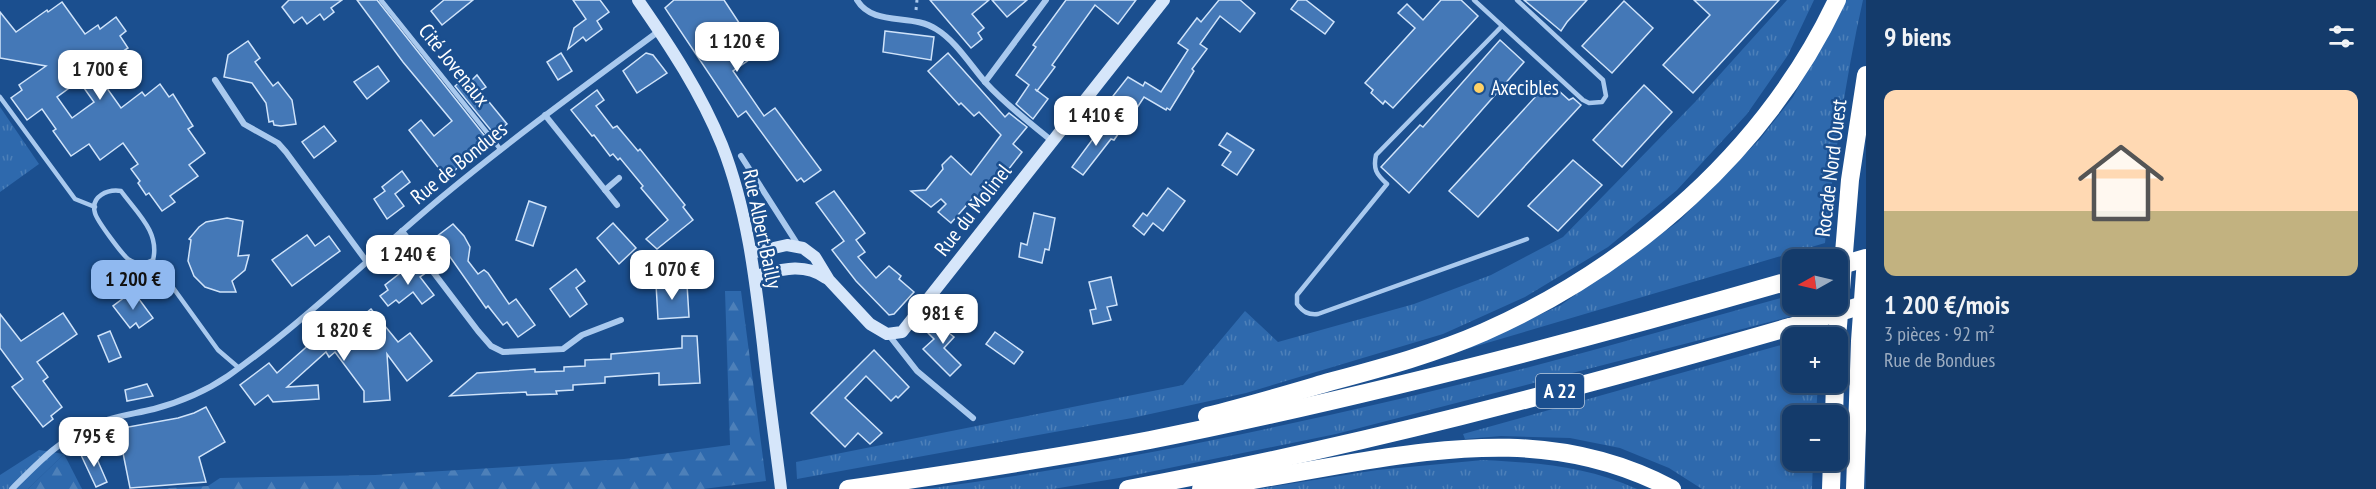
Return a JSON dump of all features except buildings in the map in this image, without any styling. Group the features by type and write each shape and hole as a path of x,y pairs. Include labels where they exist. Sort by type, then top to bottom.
{"highway":[{"path":"1148,440 1192,421 1446,347 1524,313 1586,278 1622,253 1709,179 1741,143 1791,78 1837,0"},
{"name":"Rocade Nord Ouest","path":"1838,327 1849,191 1866,75"},
{"path":"1848,263 1866,258 1855,489"},
{"name":"A 22","path":"848,489 1148,440 1440,376 1628,327 1782,283"},
{"name":"A 22","path":"1128,489 1406,430 1568,389 1866,304"},
{"path":"1857,425 1863,489"},
{"path":"1201,489 1407,454 1510,447 1539,448 1598,458 1627,467 1672,489"},
{"path":"1831,489 1832,471"}],"street":[{"name":"Rue Albert Bailly","path":"638,0 694,86 715,128 741,205 755,276 781,489"},
{"path":"857,0 867,11 876,15 914,21 938,30 985,82 1014,110 1052,141"},
{"path":"985,82 1046,0"},
{"name":"Rue du Molinel","path":"888,334 896,334 907,327 1164,0"},
{"name":"Rue de Bondues","path":"12,489 47,455 83,430 115,417 153,409 184,399 212,386 239,368 501,150 658,30"},
{"path":"214,80 244,124 278,143 286,152 367,262"},
{"path":"545,115 617,205"},
{"path":"741,156 798,246"},
{"path":"605,190 619,178"},
{"path":"402,231 478,331 491,346 503,352 563,349 582,335 621,320"},
{"path":"751,253 780,246 798,246 807,250 815,257 830,280 870,324 888,334 916,371 973,418"},
{"path":"755,276 797,268 814,271 830,280"}],"lane":[{"name":"Cité Jovenaux","path":"381,0 501,150"},
{"path":"1474,0 1589,103 1602,102 1606,96 1603,80 1517,0"},
{"path":"1502,26 1376,155 1374,167 1376,175 1387,184 1297,295 1297,304 1302,311 1311,315 1318,314 1527,239"},
{"path":"0,97 75,200 95,207"},
{"path":"153,260 141,265 130,261 120,251 94,213 101,194 110,189 121,191 154,234 156,248 153,260 218,350 239,368"}],"green space":[{"path":"1787,0 1814,0 1788,55 1747,114 1677,190 1608,247 1525,297 1443,334 1246,393 1132,418 797,479 796,462 1183,385 1245,311 1278,342 1414,304 1491,275 1563,237 1696,101"},
{"path":"1845,0 1863,0 1841,121 1825,243 1805,249 1782,249 1782,256 1463,350 1561,305 1678,222 1760,139 1793,97"},
{"path":"0,107 39,164 0,192"},
{"path":"725,291 741,291 766,481 703,489 150,489 208,486 220,478 375,475 624,459 730,445"},
{"path":"1782,298 1782,315 1793,315 1336,434 1125,477 1053,489 925,489 1076,466 1227,437 1377,404 1626,341"},
{"path":"1782,345 1782,393 1817,393 1817,405 1782,405 1782,471 1813,471 1812,489 1702,489 1669,468 1620,448 1570,438 1501,436 1465,439 1463,434"},
{"path":"39,450 64,454 28,489 0,489 0,475"},
{"path":"64,454 82,489 28,489"},
{"path":"1483,460 1562,467 1599,475 1637,489 1258,489 1377,470"}],"shaded area":[{"path":"689,267 690,278 664,279 663,269"}],"place":[{"name":"Axecibles","path":"1479,88"}]}
